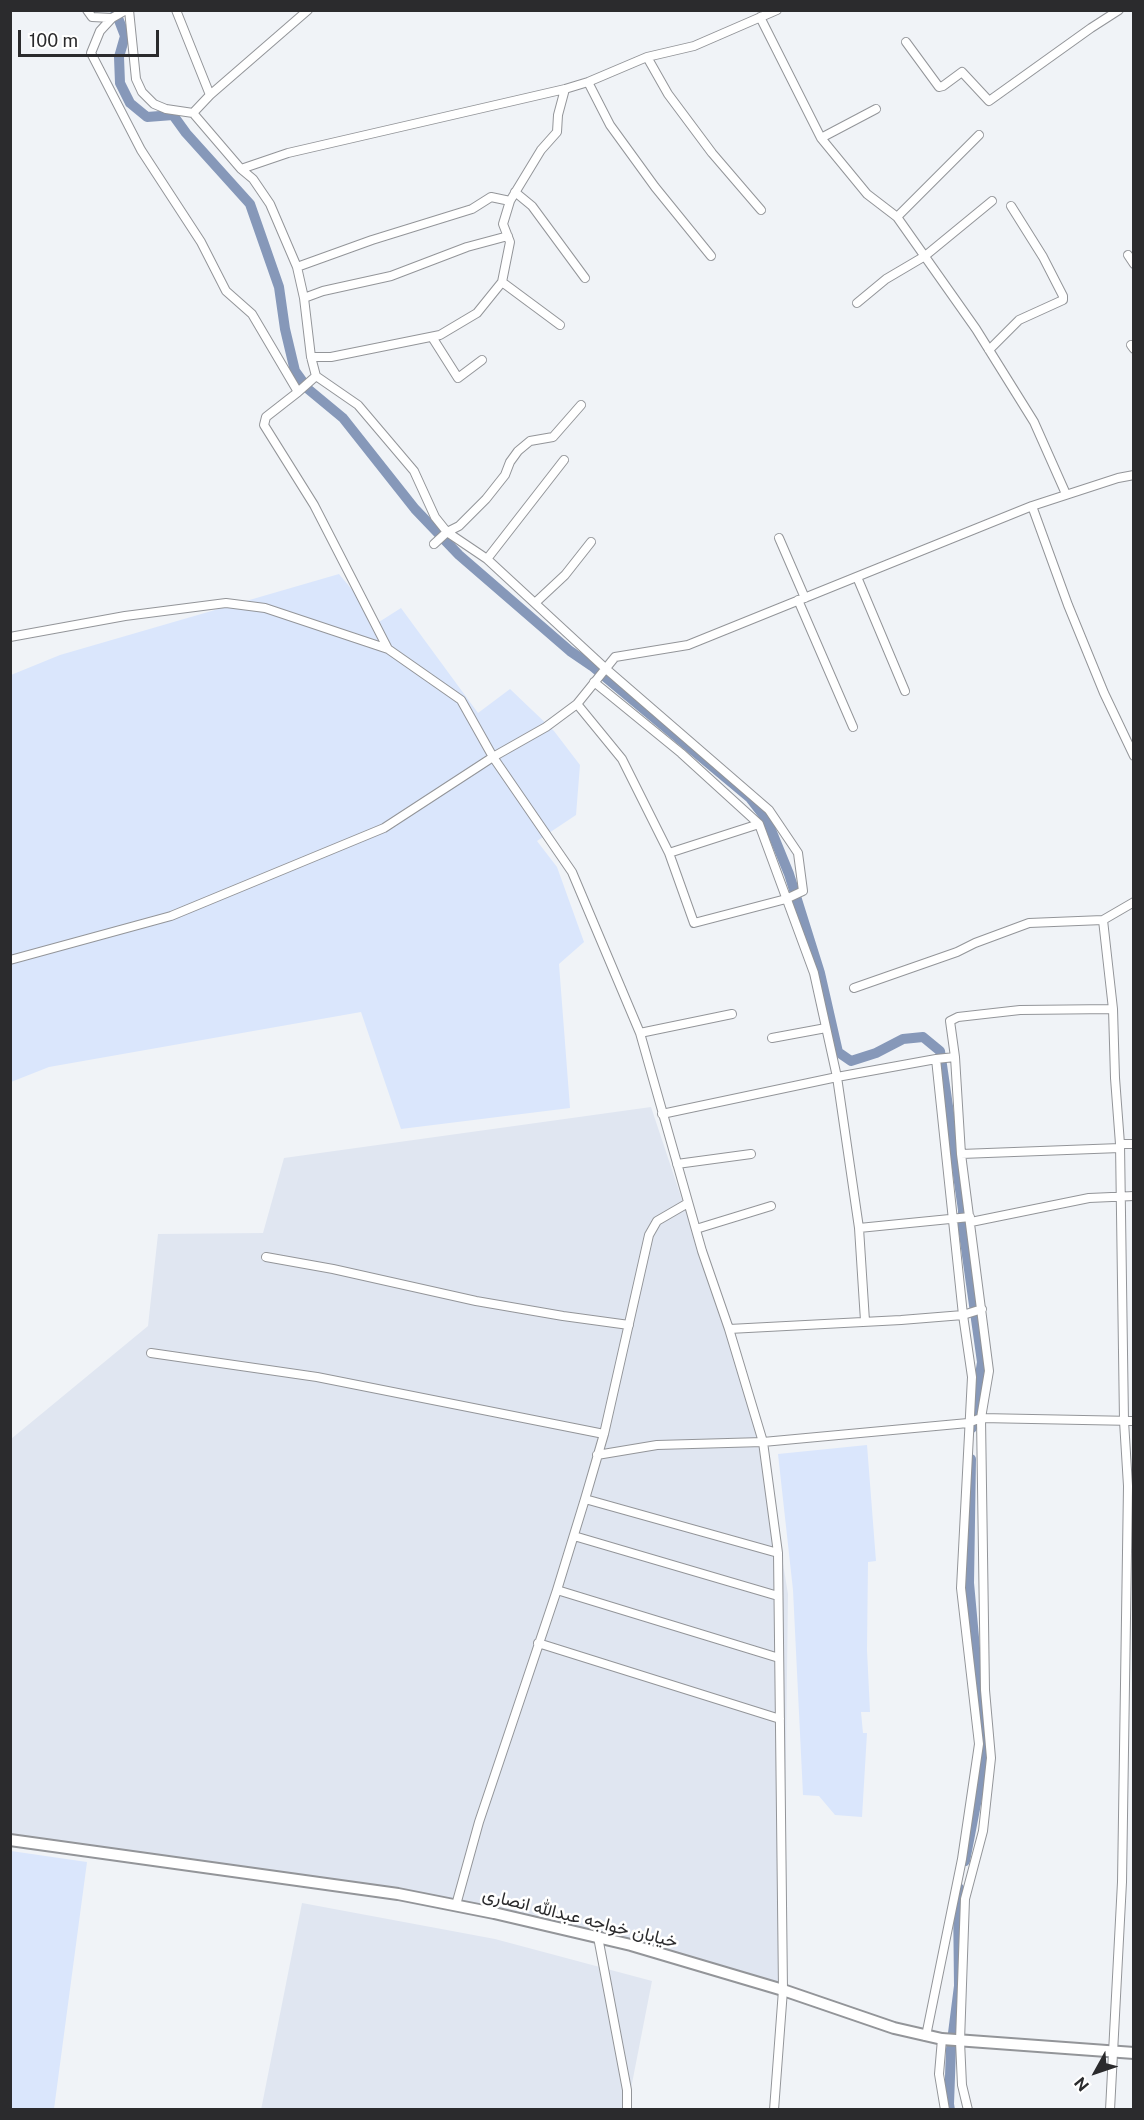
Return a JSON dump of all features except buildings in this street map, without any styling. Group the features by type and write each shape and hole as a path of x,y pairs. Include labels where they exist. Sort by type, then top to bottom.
{"street":[{"path":"87,10 92,17 112,18"},
{"path":"298,392 252,314 226,291 201,242 141,150 91,53 100,31 112,18 128,10 136,79 142,92 154,104 166,109 193,112 241,169 253,179 270,204 297,267 316,376 358,405 414,471 427,495 435,517 447,532 487,559 605,668 769,810 798,853 803,891 786,899 694,923 669,853 622,759 577,704"},
{"path":"176,10 210,95"},
{"path":"193,112 308,10"},
{"path":"241,169 288,153 565,89 588,82 647,57 693,46 777,10"},
{"path":"906,42 939,87 962,72 989,101 1119,10"},
{"path":"760,17 821,138 867,194 897,217 925,256 989,350 1034,422 1066,494"},
{"path":"647,57 668,94 712,153 761,210"},
{"path":"588,82 610,124 655,187 711,256"},
{"path":"311,357 331,357 440,335 477,313 502,282 510,242 503,224 510,201 541,150 557,132 558,115 565,89"},
{"path":"821,138 876,109"},
{"path":"897,217 979,135"},
{"path":"515,192 531,206 585,278"},
{"path":"297,267 372,240 472,209 491,197 510,201"},
{"path":"857,303 886,279 925,256 992,201"},
{"path":"989,350 1019,320 1063,300 1043,257 1011,206"},
{"path":"304,298 323,291 391,276 467,247 508,236"},
{"path":"1128,255 1134,264"},
{"path":"502,282 560,325"},
{"path":"432,337 458,378 482,360"},
{"path":"316,376 266,417 264,425 314,505 388,649"},
{"path":"434,544 447,532 459,526 486,499 505,475 518,451 530,441 553,437 581,405"},
{"path":"487,559 564,460"},
{"path":"10,960 171,916 384,828 493,757 546,727 577,704 615,657 688,645 1066,494 1134,475"},
{"path":"1032,507 1068,605 1120,731 1134,756"},
{"path":"779,537 853,727"},
{"path":"535,603 564,575 591,542"},
{"path":"857,577 905,692"},
{"path":"10,637 125,616 226,603 265,608 388,649 461,700 493,757 572,873 639,1033 688,1203 763,1442 778,1553 783,1990 774,2109"},
{"path":"594,682 681,753 759,824 814,973 837,1077 859,1228 865,1321"},
{"path":"669,853 759,824"},
{"path":"854,988 957,952 1029,923 1103,920 1134,902"},
{"path":"1103,920 1113,1010 1120,1146 1124,1421 1128,1486 1122,1882 1110,2109"},
{"path":"968,2109 962,2085 960,2041 966,1899 983,1831 991,1758 985,1690 981,1418 989,1371 961,1154 955,1057 950,1022 958,1017 1020,1010 1113,1010"},
{"path":"639,1033 732,1014"},
{"path":"772,1038 826,1028"},
{"path":"662,1114 837,1077 955,1057"},
{"path":"926,2036 962,1859 979,1744 961,1588 972,1377 952,1218 936,1059"},
{"path":"961,1154 1134,1144"},
{"path":"677,1164 752,1154"},
{"path":"859,1228 952,1218 971,1220 1089,1198 1134,1196"},
{"path":"456,1905 479,1822 557,1590 604,1434 649,1235 657,1221 688,1203"},
{"path":"696,1229 771,1206"},
{"path":"266,1257 333,1269 476,1301 629,1325"},
{"path":"729,1329 902,1320 963,1315 982,1309"},
{"path":"151,1353 317,1377 604,1434"},
{"path":"597,1455 657,1445 763,1442 968,1423 981,1418 1134,1420"},
{"path":"585,1499 778,1553"},
{"path":"574,1536 778,1596"},
{"path":"557,1590 779,1658"},
{"path":"538,1643 780,1719"},
{"path":"1124,1727 1134,1727"},
{"name":"خیابان خواجه عبدالله انصاری","path":"10,1840 314,1881 456,1905 598,1937 783,1990 894,2028 926,2036 960,2041 1134,2054"},
{"path":"598,1937 627,2090 627,2109"},
{"path":"942,2039 939,2074 945,2109"}],"shaded area":[{"path":"339,574 379,622 401,608 478,713 510,689 554,731 580,765 576,815 537,841 557,867 584,942 559,964 570,1108 401,1129 361,1012 49,1067 11,1082 11,675 60,655"},
{"path":"651,1107 763,1442 788,1594 783,1990 494,1913 11,1840 11,1439 148,1326 158,1234 263,1233 284,1158"},
{"path":"867,1445 876,1561 868,1562 867,1650 870,1712 861,1712 863,1733 867,1733 862,1817 835,1815 819,1796 803,1795 793,1590 778,1454"},
{"path":"11,1851 87,1862 54,2109 11,2109"},
{"path":"302,1903 495,1939 652,1981 627,2109 261,2110"}],"waterway":[{"path":"115,10 125,36 119,57 120,83 130,103 147,117 173,115 186,133 250,204 279,287 285,329 295,371 308,389 343,418 415,509 459,555 570,651 592,666 750,798 767,820 789,874 820,973 838,1052 851,1061 876,1053 903,1039 923,1037 940,1051 982,1362 972,1428"},
{"path":"965,1861 985,1757 969,1583 971,1459"},
{"path":"950,2110 951,2049 959,1986 959,1888"}]}
